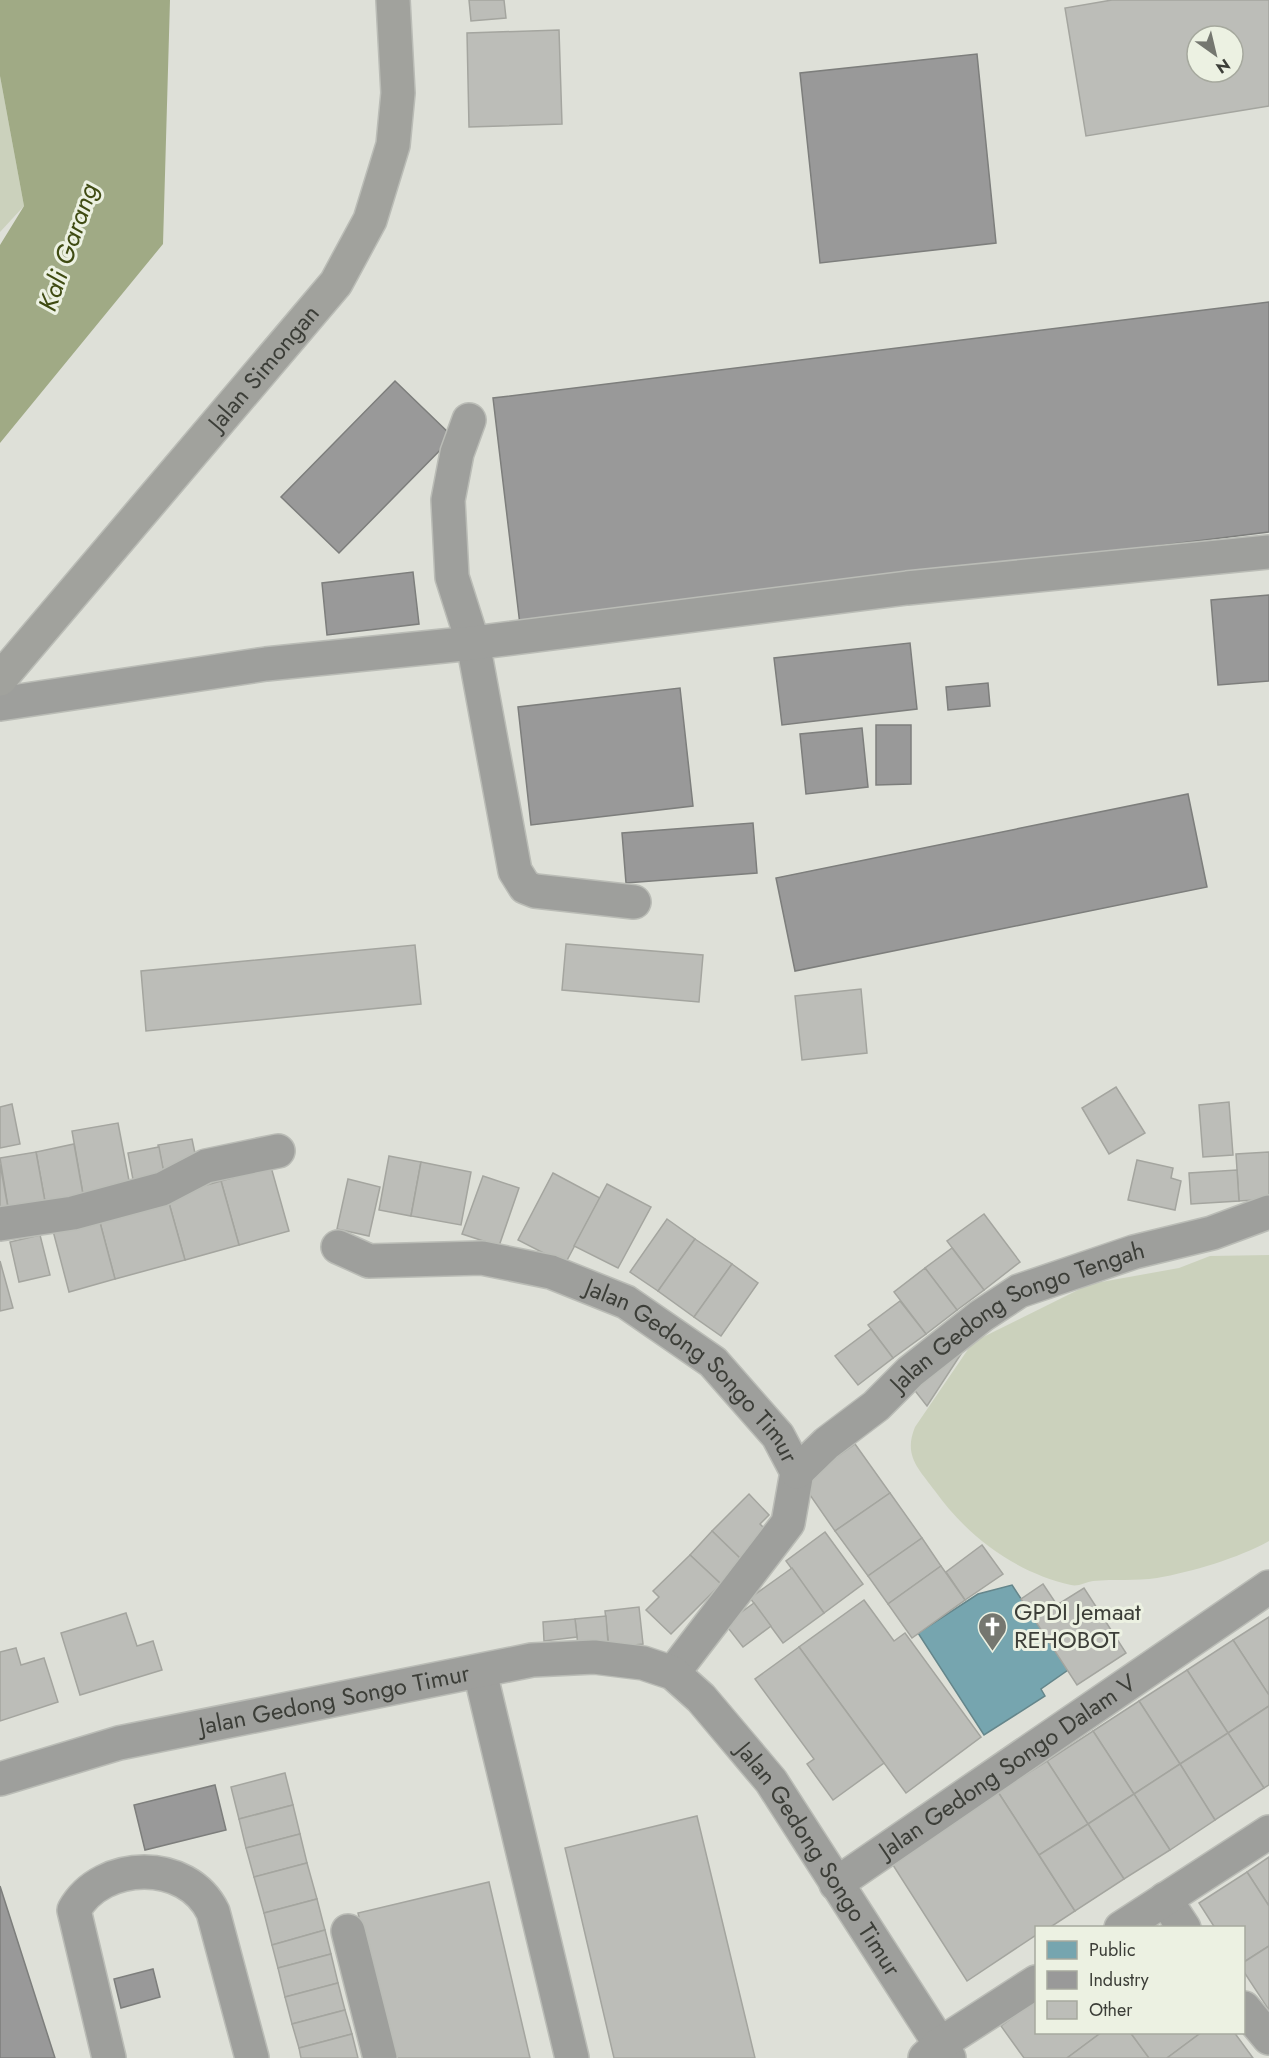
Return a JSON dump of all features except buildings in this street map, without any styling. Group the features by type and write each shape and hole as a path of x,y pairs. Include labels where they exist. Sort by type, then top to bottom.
{"main road":[{"name":"Jalan Simongan","path":"0,679 336,284 370,220 393,145 398,93 393,0"}],"street":[{"path":"469,420 457,453 447,500 452,577 473,644 513,860 519,880 535,891 634,902"},
{"path":"0,704 266,664 473,644 907,588 1269,552"},
{"path":"0,1224 74,1213 162,1189 206,1166 278,1151"},
{"name":"Jalan Gedong Songo Tengah","path":"797,1472 828,1443 876,1406 910,1372 981,1316 1019,1291 1134,1252 1212,1233 1269,1212"},
{"name":"Jalan Gedong Songo Timur","path":"338,1247 369,1261 482,1258 551,1272 626,1302 713,1362 778,1436 797,1472 788,1524 673,1673"},
{"name":"Jalan Gedong Songo Dalam V","path":"836,1884 1269,1587"},
{"name":"Jalan Gedong Songo Timur","path":"0,1779 119,1743 532,1660 594,1657 643,1663 673,1673 725,1724 771,1781 938,2053"},
{"path":"480,1672 572,2058"},
{"path":"1124,1926 1269,1832"},
{"path":"109,2058 74,1910 80,1899 95,1886 129,1874 159,1871 176,1877 199,1891 208,1901 213,1912 252,2058"},
{"path":"1165,1899 1183,1926"},
{"path":"348,1931 380,2058"},
{"path":"938,2053 1035,1983"},
{"path":"1245,2009 1269,2038"}],"shaded area":[{"path":"0,76 24,206 0,232"},
{"path":"1269,1255 1269,1541 1229,1559 1170,1575 1149,1579 1093,1581 1071,1585 1050,1579 1012,1562 978,1538 948,1508 918,1469 911,1446 915,1427 973,1342 1090,1284 1179,1268 1210,1256"}],"water":[{"name":"Kali Garang","path":"0,0 170,0 163,244 0,443 0,245 24,206 0,76"}],"place":[{"name":"GPDI Jemaat REHOBOT","path":"993,1652"}]}
